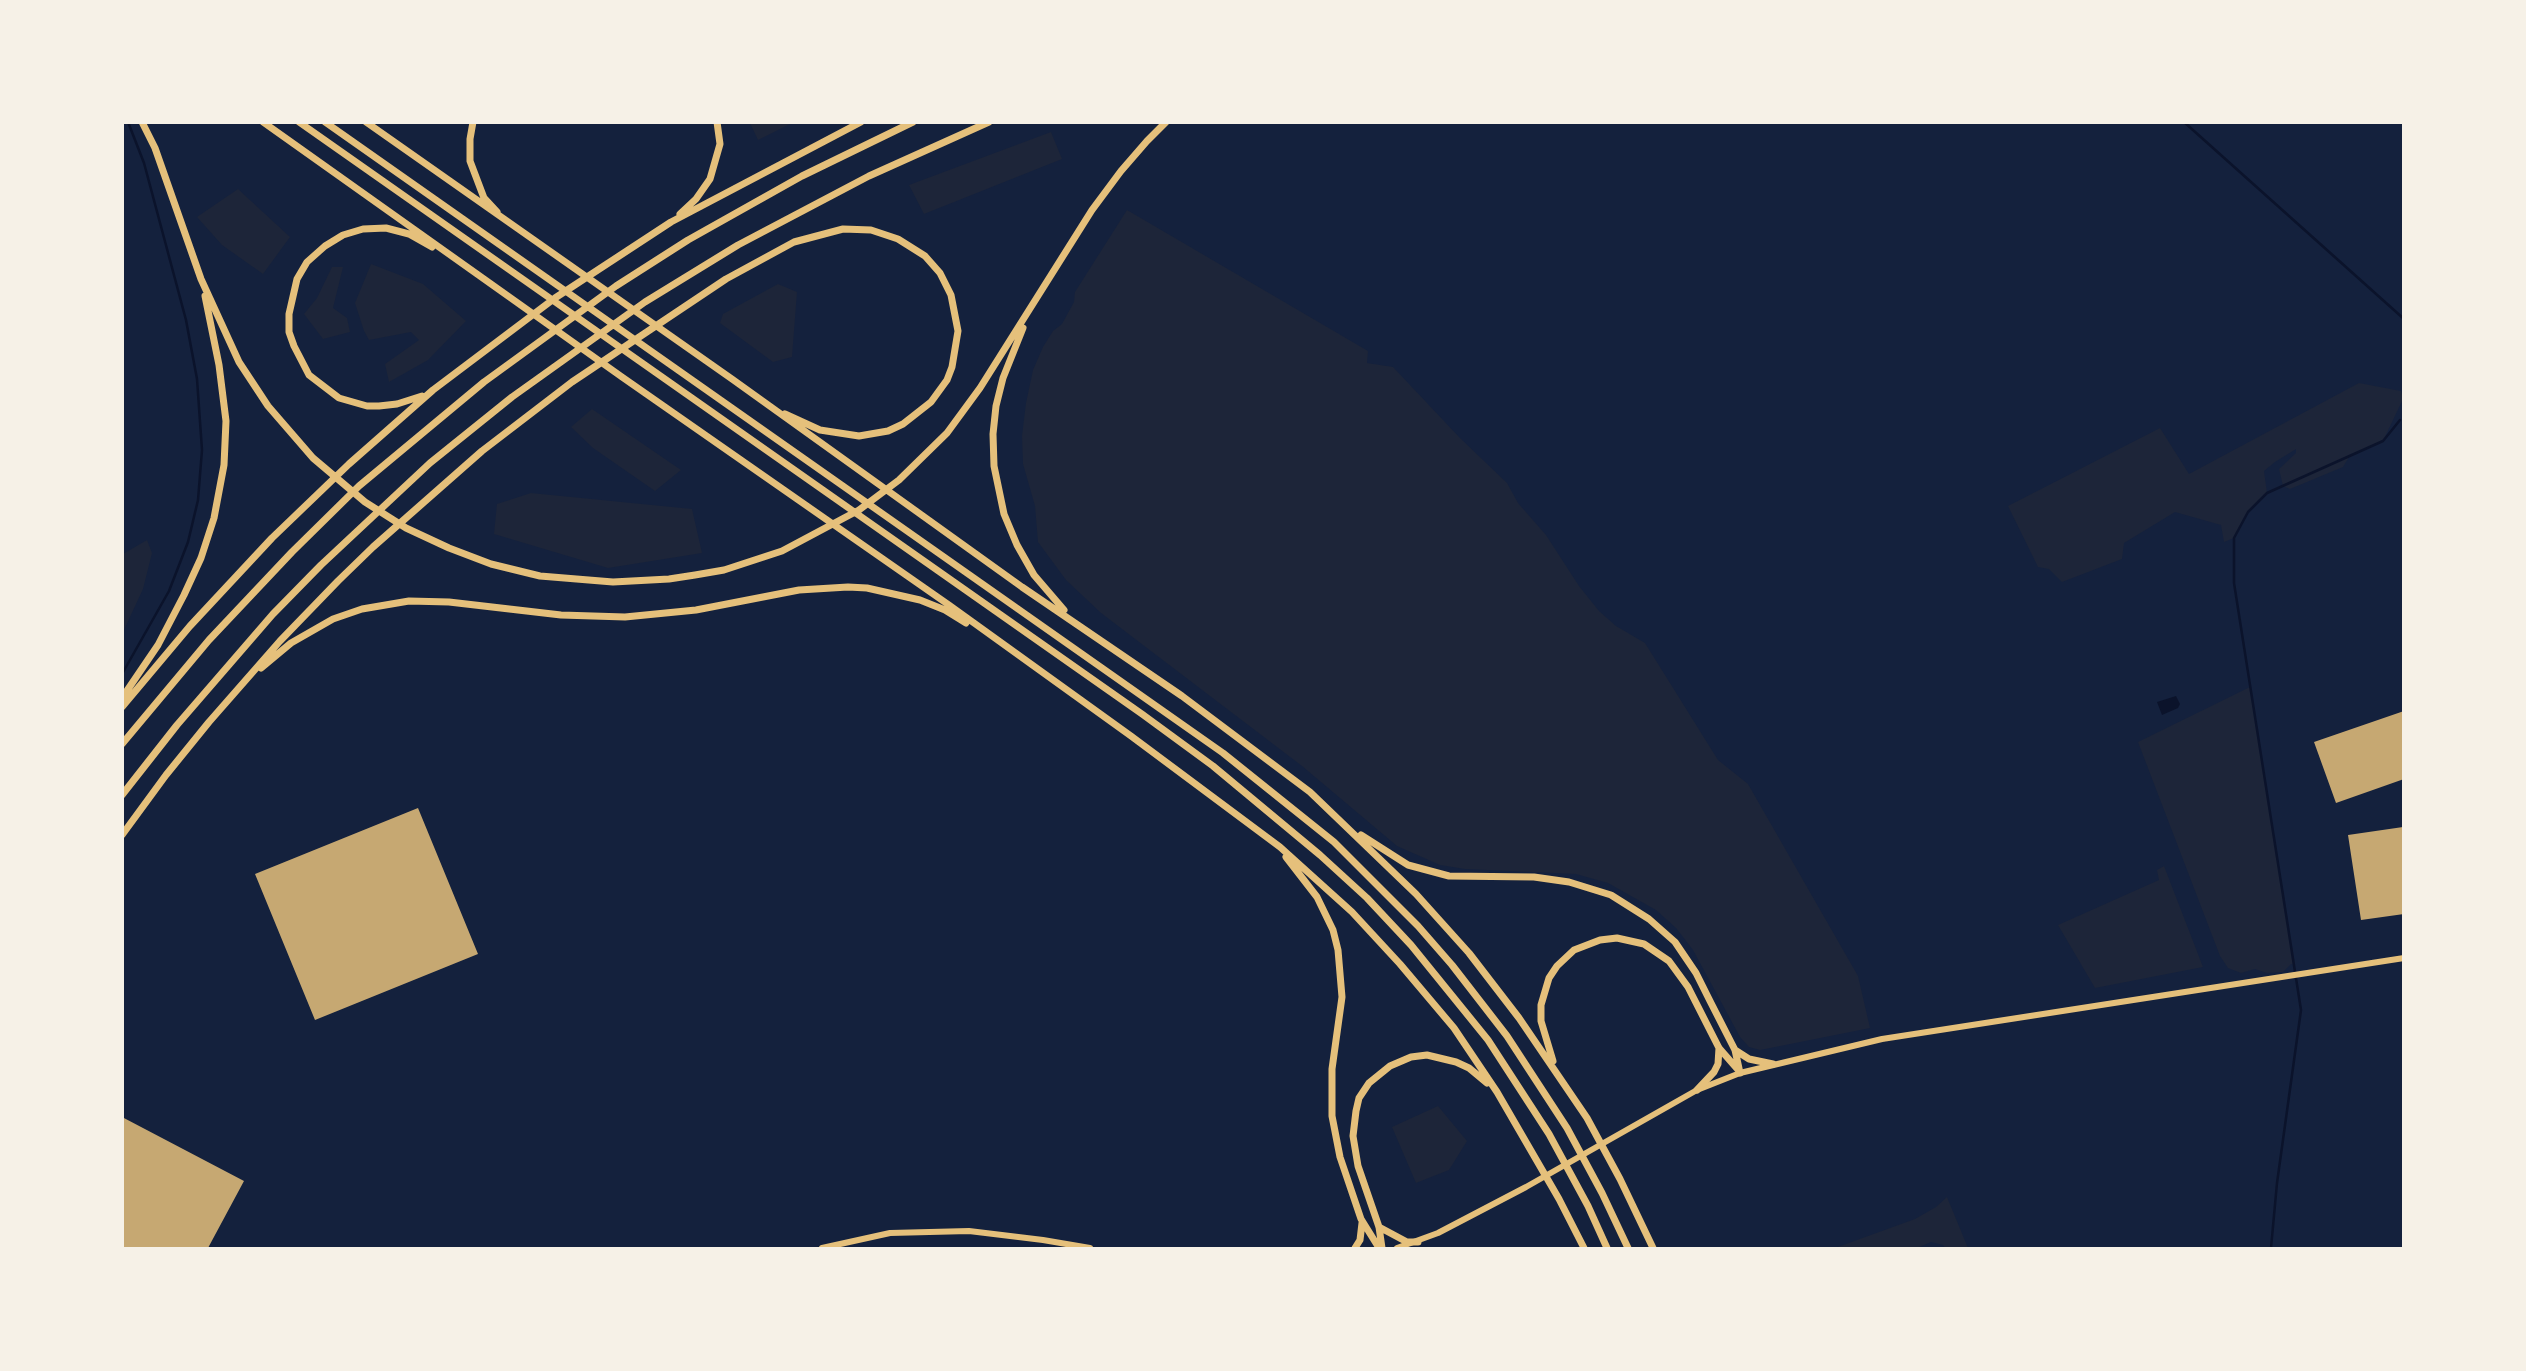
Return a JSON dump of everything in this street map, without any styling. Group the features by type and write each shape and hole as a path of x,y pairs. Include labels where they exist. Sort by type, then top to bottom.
{"highway":[{"path":"142,122 155,148 201,279 239,362 268,406 329,473 365,502 428,540 491,564 540,576 593,581 682,578 724,570 782,551 859,510 916,465 947,433 980,388 1092,210 1121,171 1166,122"},
{"path":"263,122 1001,643 1280,847 1352,912 1454,1028 1497,1092 1584,1248"},
{"path":"299,122 1142,714 1213,766 1320,855 1367,898 1439,978 1508,1069 1549,1135 1588,1206 1607,1248"},
{"path":"325,122 1223,753 1334,842 1377,883 1452,965 1528,1065 1567,1128 1628,1248"},
{"path":"366,122 865,477 1079,624 1248,744 1310,792 1416,894 1469,953 1557,1070 1601,1142 1653,1248"},
{"path":"473,122 470,160 478,183 484,198 512,226"},
{"path":"671,222 695,199 710,179 720,144 717,122"},
{"path":"122,707 190,626 272,538 349,464 433,390 555,298 671,222 861,122"},
{"path":"122,744 209,640 292,552 359,486 484,382 606,293 688,240 802,176 913,122"},
{"path":"122,795 225,667 282,604 420,472 512,397 645,302 738,245 869,176 989,122"},
{"path":"433,390 397,404 379,406 351,402 325,389 309,375 294,346 289,332 291,298 307,261 343,236 363,229 386,229 409,234 463,264"},
{"path":"122,835 166,775 241,684 364,555 482,451 572,382 726,279 794,242 843,229 870,230 898,239 933,264 947,285 954,303 958,341 947,380 924,410 888,431 848,436 811,427 765,405"},
{"path":"122,698 158,645 201,558 214,518 224,465 226,421 219,365 201,279"},
{"path":"1032,308 1011,355 998,397 993,434 993,466 1004,514 1017,545 1034,575 1063,610 1079,624"},
{"path":"241,684 291,643 333,619 362,609 409,601 449,602 561,615 625,617 696,610 799,590 867,588 897,593 944,610 1001,643"},
{"path":"1347,826 1408,865 1450,876 1534,877 1569,881 1611,895 1649,919 1675,942 1696,973 1735,1050 1740,1073"},
{"path":"1280,847 1317,897 1333,930 1338,950 1342,997 1331,1078 1332,1116 1340,1157 1362,1219 1380,1248"},
{"path":"1557,1070 1541,1021 1541,1005 1549,978 1574,950 1600,940 1617,938 1644,944 1669,961 1688,987 1719,1048 1740,1073"},
{"path":"1697,1090 1714,1072 1718,1064 1719,1048"},
{"path":"1735,1050 1749,1059 1773,1064"},
{"path":"1380,1248 1379,1227 1358,1166 1353,1136 1359,1098 1369,1083 1390,1066 1411,1057 1427,1055 1441,1057 1469,1068 1497,1092"},
{"path":"1355,1248 1363,1227 1362,1219"},
{"path":"1379,1227 1407,1242 1418,1242"}],"main road":[{"path":"1397,1248 1418,1242 1526,1186 1697,1090 1740,1073 1882,1040 2403,958"},
{"path":"822,1248 890,1233 955,1231 995,1233 1090,1248"}],"shaded area":[{"path":"750,123 792,123 758,140"},
{"path":"1051,132 1062,159 924,214 909,185"},
{"path":"238,189 290,237 263,274 222,245 197,217"},
{"path":"1127,210 1368,351 1367,363 1393,367 1507,483 1518,503 1546,535 1579,586 1599,611 1616,626 1645,643 1718,760 1748,784 1858,976 1870,1028 1760,1050 1749,1047 1740,1037 1693,950 1676,928 1656,910 1608,883 1576,874 1465,869 1440,865 1397,846 1302,766 1101,613 1066,580 1038,542 1035,506 1023,464 1022,436 1026,403 1033,370 1043,347 1053,331 1062,324 1074,302 1075,292"},
{"path":"371,264 423,284 466,321 428,360 389,382 385,364 419,340 411,332 369,340 355,303"},
{"path":"332,267 343,267 333,308 347,318 350,332 323,339 304,314 317,298"},
{"path":"778,284 797,292 792,357 773,362 720,323 723,314"},
{"path":"2359,383 2401,391 2403,399 2383,441 2349,457 2343,467 2290,489 2283,486 2279,469 2296,453 2296,449 2275,462 2264,471 2267,493 2248,512 2234,538 2224,542 2221,525 2175,512 2124,543 2122,559 2062,582 2049,569 2038,567 2008,506 2160,428 2189,474"},
{"path":"592,409 681,470 655,491 593,448 571,427"},
{"path":"531,493 692,509 702,553 608,568 494,534 497,504"},
{"path":"147,540 152,553 143,589 123,632 123,554"},
{"path":"2250,687 2295,965 2291,964 2283,972 2267,973 2255,969 2241,973 2228,968 2220,956 2138,742"},
{"path":"2176,696 2180,704 2178,708 2162,715 2157,702"},
{"path":"2164,866 2203,967 2095,988 2058,925 2159,880 2157,870"},
{"path":"1438,1106 1467,1141 1449,1170 1416,1183 1392,1127"},
{"path":"1947,1197 1968,1248 1945,1248 1931,1242 1917,1248 1835,1248 1915,1219"}],"building":[{"path":"2404,711 2404,779 2336,803 2314,742"},
{"path":"418,808 478,954 315,1020 255,874"},
{"path":"2403,827 2404,914 2361,920 2348,835"},
{"path":"122,1117 244,1181 208,1248 122,1248"}],"waterway":[{"path":"122,674 169,591 188,542 198,500 202,450 197,379 186,320 144,163 128,122"},
{"path":"2184,122 2404,319"},
{"path":"2271,1248 2277,1183 2301,1010 2234,583 2234,538 2248,512 2267,493 2383,441 2400,420"}]}
